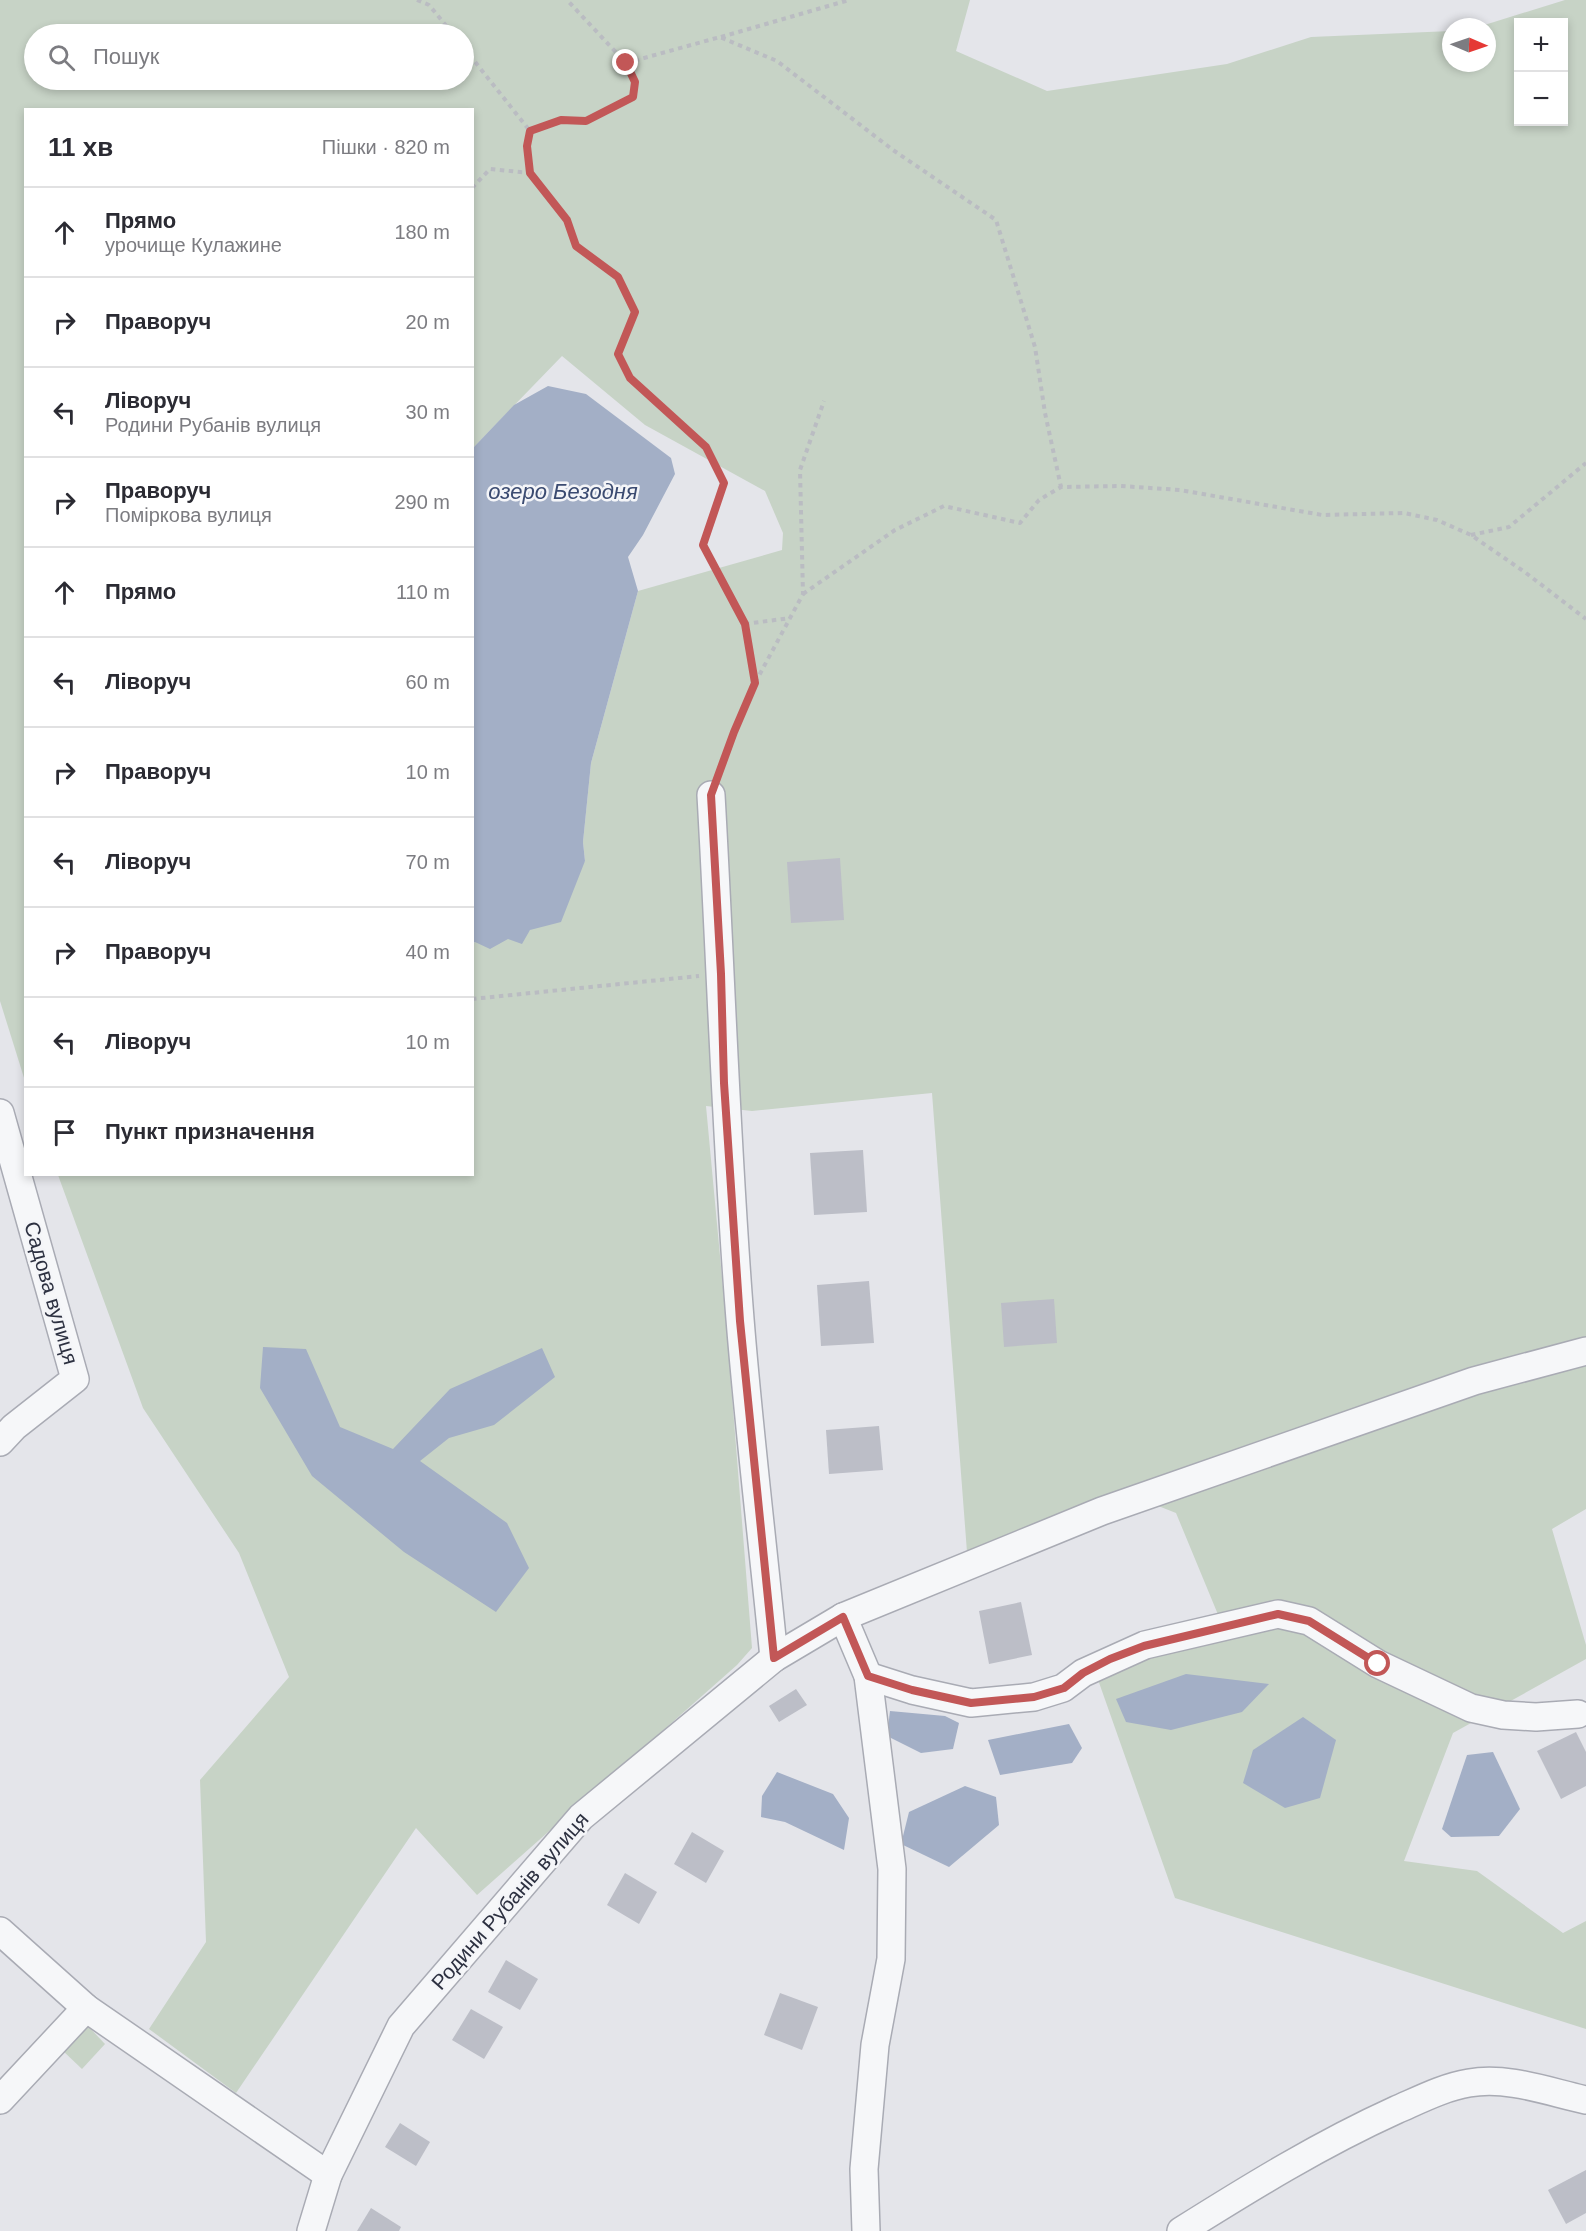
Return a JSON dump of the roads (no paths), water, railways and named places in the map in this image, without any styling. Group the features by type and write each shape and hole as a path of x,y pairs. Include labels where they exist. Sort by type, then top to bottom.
{"street":[{"path":"711,795 721,974 724,1083 740,1321 774,1658"},
{"name":"Садова вулиця","path":"0,1113 75,1379 14,1427 0,1442"},
{"name":"Родини Рубанів вулиця","path":"311,2231 328,2175 401,2026 581,1817 774,1658 843,1617 1102,1511 1474,1381 1586,1351"},
{"path":"868,1676 912,1690 971,1703 1034,1697 1064,1688 1083,1673 1110,1659 1144,1646 1278,1614 1309,1621 1378,1664 1471,1708 1503,1715 1536,1717 1578,1714"},
{"path":"843,1617 868,1676 892,1880 891,1959 875,2045 864,2169 866,2231"},
{"path":"0,1931 86,2008 328,2175"},
{"path":"0,2100 86,2008"},
{"path":"1181,2231 1294,2161 1366,2124 1428,2096 1469,2083 1511,2082 1586,2100"}],"water":[{"name":"озеро Безодня","path":"548,386 586,394 671,458 675,474 643,535 628,557 638,591 591,763 583,842 585,861 561,922 530,930 522,944 508,939 490,949 474,943 474,447 514,405"},
{"path":"263,1347 306,1349 340,1427 393,1449 450,1389 542,1348 555,1377 494,1425 449,1438 420,1461 507,1523 529,1568 496,1612 404,1552 312,1476 260,1388"},
{"path":"1186,1674 1269,1684 1242,1712 1171,1730 1126,1722 1116,1699"},
{"path":"890,1711 945,1716 959,1723 953,1749 921,1753 887,1736"},
{"path":"1303,1717 1336,1740 1320,1798 1285,1808 1243,1783 1253,1750"},
{"path":"1069,1724 1082,1748 1072,1763 1000,1775 988,1740"},
{"path":"1493,1752 1520,1809 1499,1836 1451,1837 1442,1829 1467,1755"},
{"path":"777,1772 833,1794 849,1818 844,1850 785,1822 761,1817 762,1796"},
{"path":"965,1786 996,1797 999,1825 949,1867 901,1844 909,1812"}]}
